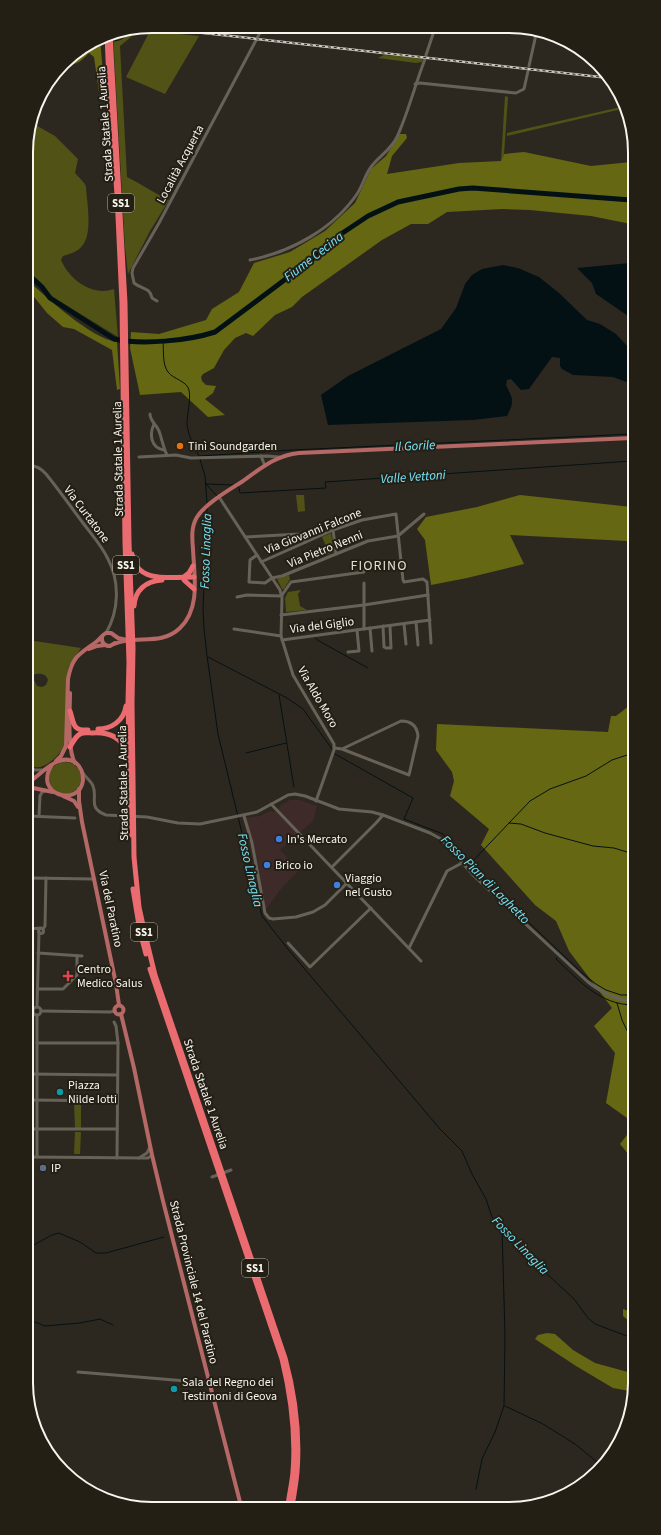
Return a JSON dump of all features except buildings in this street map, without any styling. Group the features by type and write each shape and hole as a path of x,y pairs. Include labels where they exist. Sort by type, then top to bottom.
{"highway":[{"name":"Strada Statale 1 Aurelia","path":"108,46 109,41"},
{"name":"Strada Statale 1 Aurelia","path":"107,42 124,303 132,612 130,634"},
{"name":"Strada Statale 1 Aurelia","path":"125,363 125,542 131,648 133,885 140,931 146,956 277,1345 286,1378 294,1440 293,1473 289,1502"},
{"path":"129,542 132,544 135,564 146,574 157,578 194,578"},
{"path":"132,612 137,593 145,585 158,581 184,578 193,566"},
{"path":"184,578 194,588"},
{"name":"Strada Statale 1 Aurelia","path":"131,648 128,702 129,770 133,813"},
{"path":"70,711 73,724 78,729 105,729 119,721 124,714 128,702"},
{"path":"70,747 77,736 83,733 102,732 110,734 125,747 127,766 129,770"},
{"name":"Strada Statale 1 Aurelia","path":"133,824 136,885 150,955 285,1358 290,1377 298,1440 297,1473 293,1502"}],"main road":[{"path":"63,796 75,793 82,783 82,773 72,756 70,747 70,679 74,666 80,656 89,649 97,646 110,646 128,641 161,639 178,630 185,623 194,605 192,532 197,518 204,509 219,497 279,457 299,453 628,438"},
{"path":"35,778 56,762 66,746 67,691 70,669 80,653 106,633 111,633 128,641"},
{"path":"114,644 115,636"},
{"path":"102,637 102,641 105,645"},
{"path":"56,762 69,760 76,763"},
{"path":"52,765 46,776 47,782 53,792"},
{"path":"33,788 53,792 74,801 82,817"},
{"name":"Via del Paratino","path":"79,788 79,801 119,1005"},
{"path":"121,1014 117,1014 115,1011 116,1007 119,1005 124,1009 124,1012 121,1014 152,1155"},
{"name":"Strada Provinciale 14 del Paratino","path":"152,1155 240,1502"},
{"path":"238,1502 239,1496"},
{"path":"239,1496 243,1502"}],"street":[{"name":"Località Acquerta","path":"157,301 152,298 149,290 134,283 132,273 133,268 159,223 260,33"},
{"path":"426,55 434,33"},
{"path":"529,66 536,36"},
{"path":"250,260 266,256 308,239 318,233 357,194 371,166 395,141 425,59"},
{"path":"415,84 420,83 516,93 524,89 528,71"},
{"path":"150,414 150,418 158,430 167,455"},
{"path":"154,424 151,432 153,444 155,447 164,450"},
{"path":"139,457 180,455 195,458 261,456 279,457"},
{"path":"261,456 265,466"},
{"name":"Via Curtatone","path":"33,467 38,467 46,474 99,545 109,561 115,578 116,603 114,614 106,633"},
{"path":"219,497 272,578 282,596"},
{"name":"Via Giovanni Falcone","path":"261,562 332,530 362,520 396,514 398,536"},
{"path":"424,514 398,536 402,580 404,582 426,580 431,643"},
{"path":"332,530 336,554"},
{"path":"245,537 300,534 304,535 305,542"},
{"name":"Via Pietro Nenni","path":"257,555 250,560 249,582 265,583 272,578 282,576 368,541 398,536"},
{"path":"282,596 291,582 359,572"},
{"path":"364,583 364,629"},
{"path":"237,597 255,595 282,596"},
{"path":"281,615 364,605 428,595"},
{"name":"Via Aldo Moro","path":"282,596 281,638 296,681 332,740 335,748"},
{"name":"Via del Giglio","path":"234,629 281,638 430,620"},
{"path":"416,622 418,645"},
{"path":"404,624 406,644"},
{"path":"383,626 384,647 391,648 390,626"},
{"path":"370,628 372,651"},
{"path":"348,652 359,652 357,630"},
{"path":"316,801 335,748 342,749 409,775 418,736 417,731 412,723 401,721 342,749"},
{"path":"80,768 94,790 93,800 95,807 106,815 152,818 190,824 206,823 260,811 291,794 301,795 339,809 372,812 383,815 438,837 462,863 588,982 608,995 628,1001"},
{"path":"33,769 46,770"},
{"path":"82,783 86,782 92,785"},
{"path":"33,788 38,791 40,796 39,816"},
{"path":"40,796 42,792 45,791"},
{"path":"271,804 421,961"},
{"path":"332,867 376,824 383,815"},
{"path":"33,816 75,818"},
{"path":"243,816 252,843 265,913 269,918 279,919 296,917 320,910 347,883"},
{"path":"409,948 448,871 462,863"},
{"path":"33,878 94,879"},
{"path":"37,1157 37,1015 34,1011 37,1007 40,930 45,926 46,878"},
{"path":"288,943 310,967 371,908"},
{"path":"33,929 40,930"},
{"path":"38,953 82,956"},
{"path":"38,989 63,989 77,975 77,956"},
{"path":"37,1007 41,1011 115,1011"},
{"path":"37,1015 41,1011"},
{"path":"114,1022 116,1026 118,1043 117,1158"},
{"path":"37,1043 118,1043"},
{"path":"33,1074 117,1075"},
{"path":"33,1100 117,1101"},
{"path":"33,1129 117,1130"},
{"path":"144,1157 150,1146"},
{"path":"33,1157 137,1158 152,1155"},
{"path":"144,1157 151,1160 154,1164"},
{"path":"212,1177 231,1170"},
{"path":"78,1372 210,1382"}],"shaded area":[{"path":"149,33 170,33 199,36 165,94 126,77"},
{"path":"132,35 120,46 127,177 169,200 150,231 128,274 125,247 113,40"},
{"path":"101,44 105,97 100,99 94,57 89,53 78,63 72,65 86,53"},
{"path":"384,55 423,58 422,62 416,63 378,58"},
{"path":"505,96 508,97 504,154 501,161"},
{"path":"619,107 620,109 507,136 507,133"},
{"path":"36,125 55,136 78,159 75,173 86,187 88,218 87,234 85,241 78,250 63,256 61,260 75,280 82,285 98,291 114,289 118,337 53,297 33,277 33,144"},
{"path":"400,134 406,134 407,138 392,156 387,174 459,163 501,161 504,154 524,152 591,166 628,162 628,223 591,216 502,209 447,212 428,224 411,224 382,240 302,297 292,307 275,315 253,336 246,333 235,338 224,350 214,368 203,374 201,377 202,381 206,385 216,386 213,393 205,399 225,415 208,417 181,392 140,395 130,348 131,332 159,334 206,320 212,309 239,292 254,263 290,252 325,231 355,203 371,169 386,156"},
{"path":"628,263 628,316 596,294 592,283 577,268"},
{"path":"503,265 518,268 539,277 559,293 587,320 600,324 616,334 628,347 628,383 613,377 573,375 562,369 560,366 560,358 552,357 529,389 521,390 511,379 507,380 506,385 512,403 507,416 473,420 328,425 321,395 348,376 441,329 456,308 465,284 472,275 482,269"},
{"path":"33,285 82,325 106,339 117,342 120,389 117,390 112,350 74,329 63,327 47,313 33,296"},
{"path":"296,495 304,495 305,511 298,512"},
{"path":"520,495 628,507 628,557 627,541 510,535 524,564 431,585 425,540 417,529 426,517 477,507"},
{"path":"331,533 334,552 322,556 319,550 326,546 322,537"},
{"path":"289,575 290,579 284,589 282,589 277,579"},
{"path":"301,590 298,594 300,606 307,610 286,612 285,598 288,592"},
{"path":"33,641 81,648 69,666 67,674 65,745 59,754 49,763 44,766 33,767 33,680 37,686 42,687 46,685 48,680 45,675 33,675"},
{"path":"628,707 628,1119 606,1103 615,1053 594,1026 612,1008 569,951 556,921 535,905 481,845 489,829 450,796 454,781 452,772 436,750 437,724 608,732 611,716 616,716"},
{"path":"62,762 68,762 78,769 81,778 80,784 74,791 68,794 62,794 52,787 49,781 49,775 56,765"},
{"path":"290,800 300,800 317,806 313,821 280,850 299,870 280,890 268,907 263,909 243,818 260,816 270,811 274,812 281,805"},
{"path":"74,1102 81,1102 81,1128 75,1128"},
{"path":"75,1132 81,1132 80,1154 74,1154"},
{"path":"628,1134 628,1154 620,1144"},
{"path":"623,1309 628,1311 628,1320 623,1316"},
{"path":"547,1333 555,1334 573,1350 595,1363 628,1372 628,1391 613,1388 576,1366 535,1339 538,1335"}],"waterway":[{"path":"112,41 122,39 126,36"},
{"name":"Fiume Cecina","path":"33,279 42,287 50,298 114,339 138,342 178,340 215,332 315,257 341,234 368,216 398,202 459,189 473,188 628,200"},
{"name":"Fosso Linaglia","path":"163,341 166,369 170,374 186,384 189,390 190,398 187,424 192,441 199,456"},
{"name":"Il Gorile","path":"199,456 293,450 628,434"},
{"name":"Fosso Linaglia","path":"200,459 205,476 207,503"},
{"name":"Valle Vettoni","path":"238,487 240,493 326,488 325,482 628,461"},
{"name":"Valle Vettoni","path":"206,484 233,485"},
{"path":"206,484 217,496"},
{"name":"Fosso Linaglia","path":"207,508 203,610 207,656 218,734 262,916 287,948 440,1129 462,1151 472,1174 486,1199 492,1217 546,1273 574,1299 588,1318 595,1324 628,1336"},
{"path":"315,638 368,668"},
{"name":"Fosso Pian di Laghetto","path":"208,657 287,698 303,709 332,749"},
{"path":"279,695 294,787"},
{"path":"246,753 286,743"},
{"name":"Fosso Pian di Laghetto","path":"335,754 413,798 404,819 443,834 470,865 581,972 606,990 621,995 628,995"},
{"path":"470,864 530,801 550,789 586,776 612,760 628,755"},
{"path":"509,823 521,824 545,833 593,846 614,848 628,852"},
{"path":"557,958 556,959 590,990 610,1001 628,1004"},
{"path":"617,1003 622,1020 628,1032"},
{"path":"476,1489 482,1459 495,1432 504,1406 505,1335 502,1228"},
{"path":"33,1245 59,1233 80,1242 96,1253 106,1253 164,1237"},
{"path":"33,1321 45,1326 80,1323 100,1319 113,1325"},
{"path":"505,1406 543,1424 575,1444 597,1462"}],"railway":[{"path":"203,33 601,77"}],"place":[{"name":"Tinì Soundgarden","path":"180,446"},
{"name":"In's Mercato","path":"279,839"},
{"name":"Brico io","path":"267,865"},
{"name":"Viaggio nel Gusto","path":"337,885"},
{"name":"Centro Medico Salus","path":"68,976"},
{"name":"Piazza Nilde Iotti","path":"60,1092"},
{"name":"IP","path":"43,1168"},
{"name":"Sala del Regno dei Testimoni di Geova","path":"174,1389"}],"district":[{"name":"FIORINO","path":"379,565"}]}
